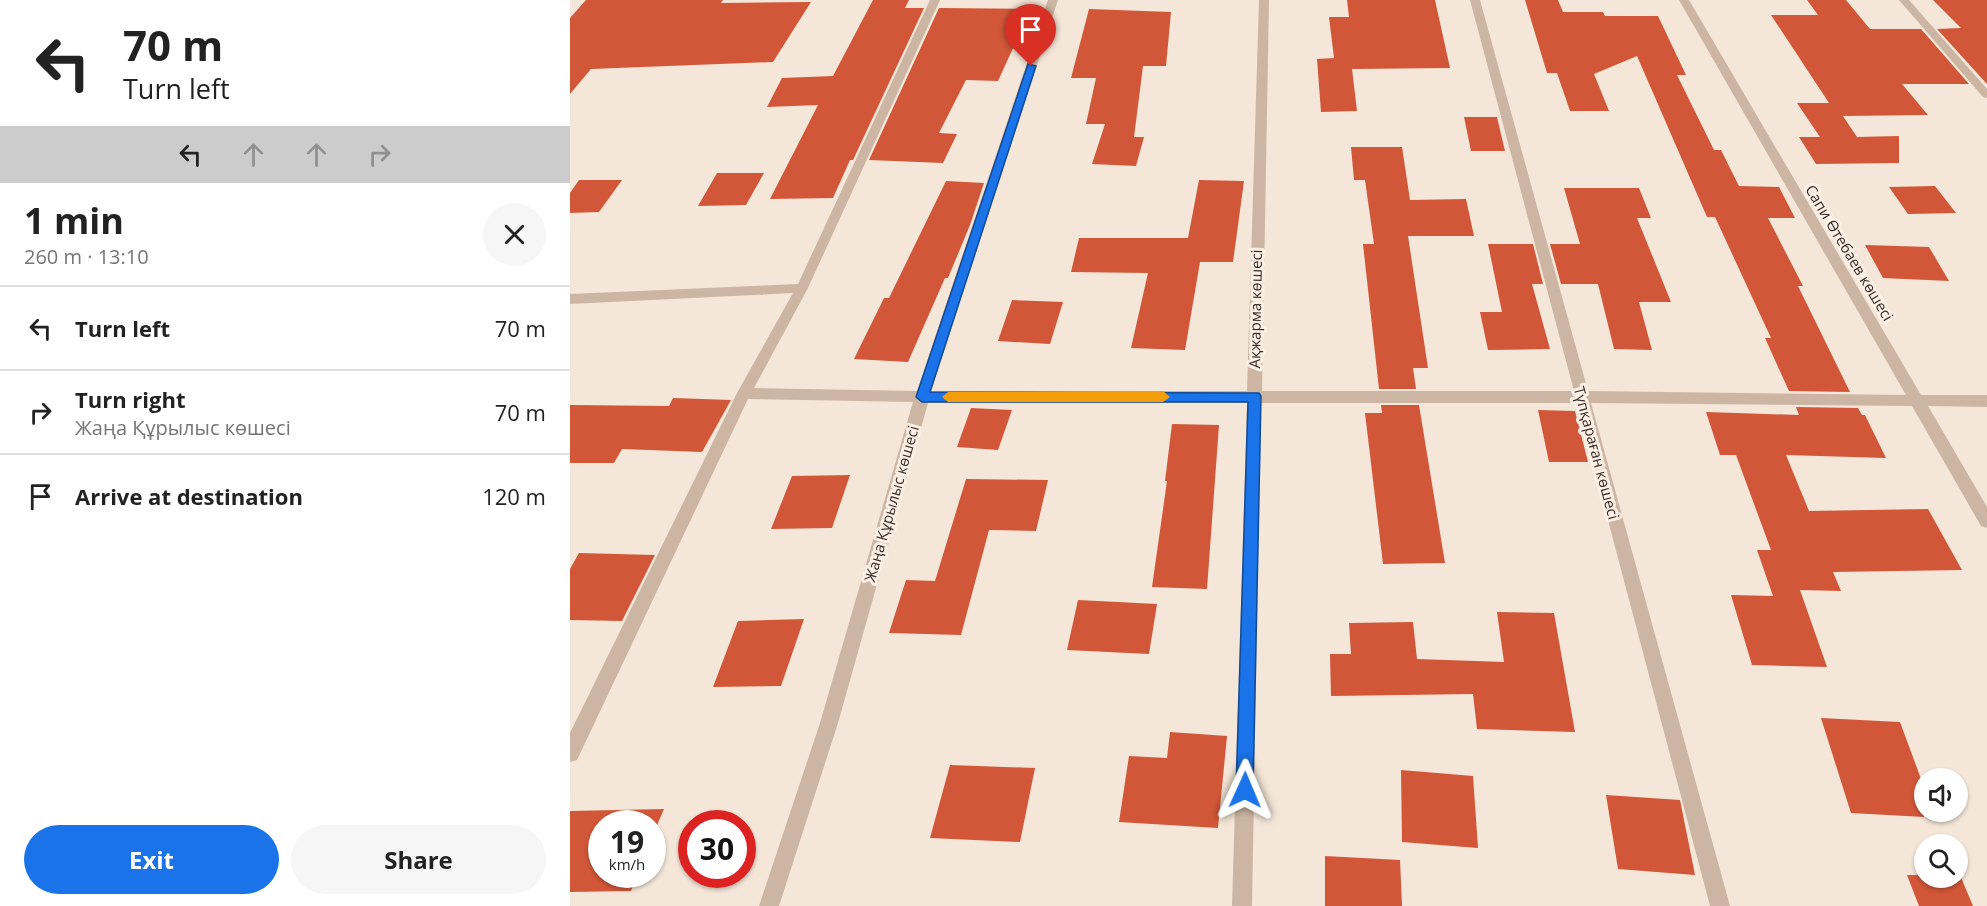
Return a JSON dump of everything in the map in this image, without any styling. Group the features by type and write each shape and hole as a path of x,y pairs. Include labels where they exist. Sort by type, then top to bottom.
{"street":[{"path":"570,753 744,393 802,288 935,0"},
{"name":"Жаңа Құрылыс көшесі","path":"769,906 829,723 922,397 1053,0"},
{"name":"Ақжарма көшесі","path":"1242,906 1264,0"},
{"name":"Түпқараған көшесі","path":"1475,0 1720,906"},
{"name":"Сапи Өтебаев көшесі","path":"1684,0 1797,199 1987,521"},
{"path":"1904,0 1987,95"},
{"path":"570,298 802,288"},
{"path":"744,393 922,397 1581,397 1987,401"}],"building":[{"path":"586,0 811,2 773,62 591,69 570,94 570,18"},
{"path":"873,0 909,0 905,8 924,8 853,160 850,160 833,198 770,199 818,105 767,107 782,78 833,76"},
{"path":"1347,0 1435,0 1450,68 1352,69 1357,111 1321,112 1317,59 1334,58 1329,17 1349,17"},
{"path":"1525,0 1558,0 1563,12 1603,12 1605,16 1658,16 1686,75 1677,75 1714,150 1721,150 1739,186 1779,187 1795,218 1768,218 1803,286 1798,286 1850,392 1789,391 1765,338 1771,338 1715,217 1707,217 1637,56 1594,74 1609,111 1570,111 1557,73 1547,73"},
{"path":"1807,0 1846,0 1870,29 1921,29 1969,84 1902,84 1928,115 1843,116 1857,137 1899,136 1899,163 1816,164 1799,137 1820,137 1797,103 1829,103 1771,15 1818,15"},
{"path":"1933,0 1987,0 1987,84 1937,29 1961,28"},
{"path":"939,8 1031,9 998,81 966,80 939,133 957,134 943,163 869,160"},
{"path":"1089,9 1171,12 1166,66 1143,66 1134,137 1144,137 1136,166 1092,164 1105,124 1086,124 1096,78 1071,78"},
{"path":"1464,117 1497,117 1505,151 1471,151"},
{"path":"1351,147 1402,147 1410,200 1466,199 1474,236 1408,236 1428,368 1413,368 1416,389 1379,389 1363,244 1374,244 1365,180 1354,180"},
{"path":"717,173 764,173 746,205 698,206"},
{"path":"579,180 622,180 599,212 570,213 570,193"},
{"path":"1199,180 1244,181 1233,262 1200,262 1185,350 1131,348 1148,273 1071,272 1079,238 1188,238"},
{"path":"946,181 984,183 948,278 945,278 908,362 854,359 884,298 889,298"},
{"path":"1935,186 1956,213 1908,214 1889,187"},
{"path":"1564,188 1639,188 1651,218 1637,218 1671,302 1639,302 1652,350 1614,349 1598,284 1561,284 1550,244 1580,244"},
{"path":"1488,244 1533,244 1543,284 1532,284 1550,349 1488,350 1480,312 1502,312"},
{"path":"1865,245 1929,247 1949,281 1883,278"},
{"path":"1012,300 1063,302 1050,344 998,341"},
{"path":"673,398 731,400 702,452 622,449 614,463 570,463 570,405 669,406"},
{"path":"1381,405 1419,405 1445,563 1383,564 1365,413 1382,413"},
{"path":"1796,407 1858,408 1862,415 1865,415 1886,458 1786,455 1809,511 1928,509 1962,570 1833,572 1841,591 1800,590 1827,667 1752,665 1731,595 1773,596 1757,550 1771,550 1736,455 1720,455 1706,412 1799,415"},
{"path":"971,408 1012,410 998,450 957,447"},
{"path":"1538,410 1575,411 1588,462 1549,462"},
{"path":"1172,424 1219,425 1207,589 1152,587 1167,481 1165,481"},
{"path":"850,475 832,528 771,529 792,476"},
{"path":"966,479 1048,480 1036,531 989,530 961,635 889,633 906,580 935,581"},
{"path":"579,553 655,555 622,621 570,620 570,569"},
{"path":"1078,600 1157,604 1149,654 1067,650"},
{"path":"1497,612 1554,613 1575,732 1477,729 1473,694 1331,696 1330,654 1351,654 1349,623 1413,622 1417,659 1504,662"},
{"path":"804,619 781,686 713,687 738,621"},
{"path":"1821,718 1900,722 1917,768 1914,768 1914,816 1851,813"},
{"path":"1170,732 1227,736 1218,828 1119,822 1129,756 1167,758"},
{"path":"950,765 1035,768 1020,842 930,838"},
{"path":"1401,770 1473,776 1478,848 1402,842"},
{"path":"1606,795 1680,800 1695,875 1618,869"},
{"path":"664,809 664,810 617,810"},
{"path":"570,811 588,811 588,888 632,888 631,891 570,892"},
{"path":"1325,856 1400,860 1402,906 1325,906"},
{"path":"1907,875 1914,875 1914,888 1965,888 1973,906 1919,906"}],"slow traffic":[{"path":"948,397 1163,397"}],"route":[{"path":"1031,66 922,397 1255,396 1245,790"}]}
